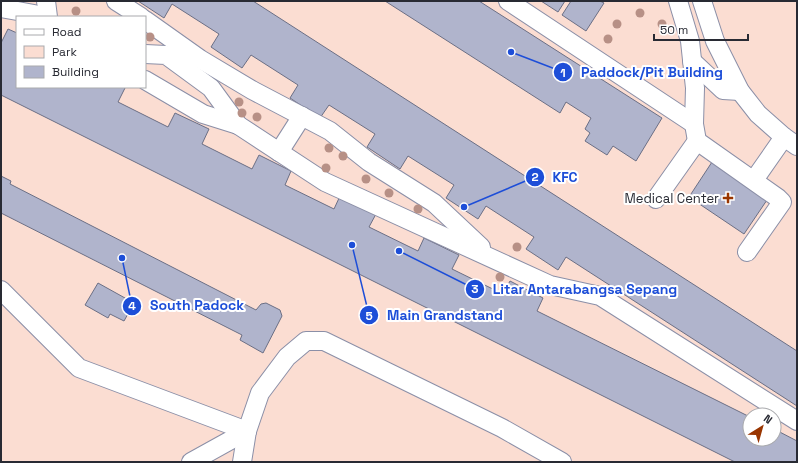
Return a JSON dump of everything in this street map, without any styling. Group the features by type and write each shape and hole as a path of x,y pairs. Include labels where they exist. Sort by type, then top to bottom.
{"street":[{"path":"46,1 48,16"},
{"path":"508,1 696,133 782,202 747,252"},
{"path":"656,199 696,133 695,88 690,41 678,1"},
{"path":"702,1 715,41 740,91 758,114 791,142 754,180"},
{"path":"1,8 38,16"},
{"path":"123,8 139,16"},
{"path":"146,21 200,60 252,90 330,131 369,162 434,203 492,258"},
{"path":"146,54 166,55 211,88 238,125"},
{"path":"200,60 200,80"},
{"path":"692,61 723,90 740,91"},
{"path":"146,81 203,114 238,125 325,182 550,285 600,296 797,421"},
{"path":"279,152 302,116"},
{"path":"1,290 79,368 247,431"},
{"path":"242,462 247,431 260,393 288,357 306,341 324,341 502,428 562,462"},
{"path":"191,462 247,431"}],"green space":[{"path":"1,1 797,1 797,462 1,462"}],"building":[{"path":"138,1 253,1 797,351 797,406 566,257 558,270 526,249 534,237 486,206 478,219 446,198 454,185 408,156 400,169 367,147 375,134 329,105 320,118 290,98 298,85 251,55 242,68 211,47 219,34 172,4 164,18"},
{"path":"385,1 479,1 662,118 636,161 613,146 607,155 585,141 590,133 585,129 591,118 566,102 560,113"},
{"path":"541,1 565,1 558,12"},
{"path":"571,1 600,1 604,3 586,31 562,15"},
{"path":"8,29 16,33 16,88 125,88 118,102 168,127 175,113 209,129 202,144 252,169 259,155 291,171 285,185 334,209 340,196 376,214 369,227 418,251 424,238 459,255 452,269 503,294 510,281 543,298 537,311 742,413 742,447 782,447 782,433 797,441 797,462 735,462 1,95 1,43"},
{"name":"Medical Center","path":"712,162 767,200 744,234 689,197"},
{"path":"1,176 11,181 10,184 256,310 261,304 266,303 280,310 282,316 263,353 240,340 242,335 1,213"},
{"path":"98,283 134,303 124,321 110,314 108,318 85,305"}],"place":[{"name":"Paddock/Pit Building","path":"511,52"},
{"name":"Medical Center","path":"728,198"},
{"name":"KFC","path":"464,207"},
{"name":"Main Grandstand","path":"352,245"},
{"name":"Litar Antarabangsa Sepang","path":"399,251"},
{"name":"South Padock","path":"122,258"}]}
